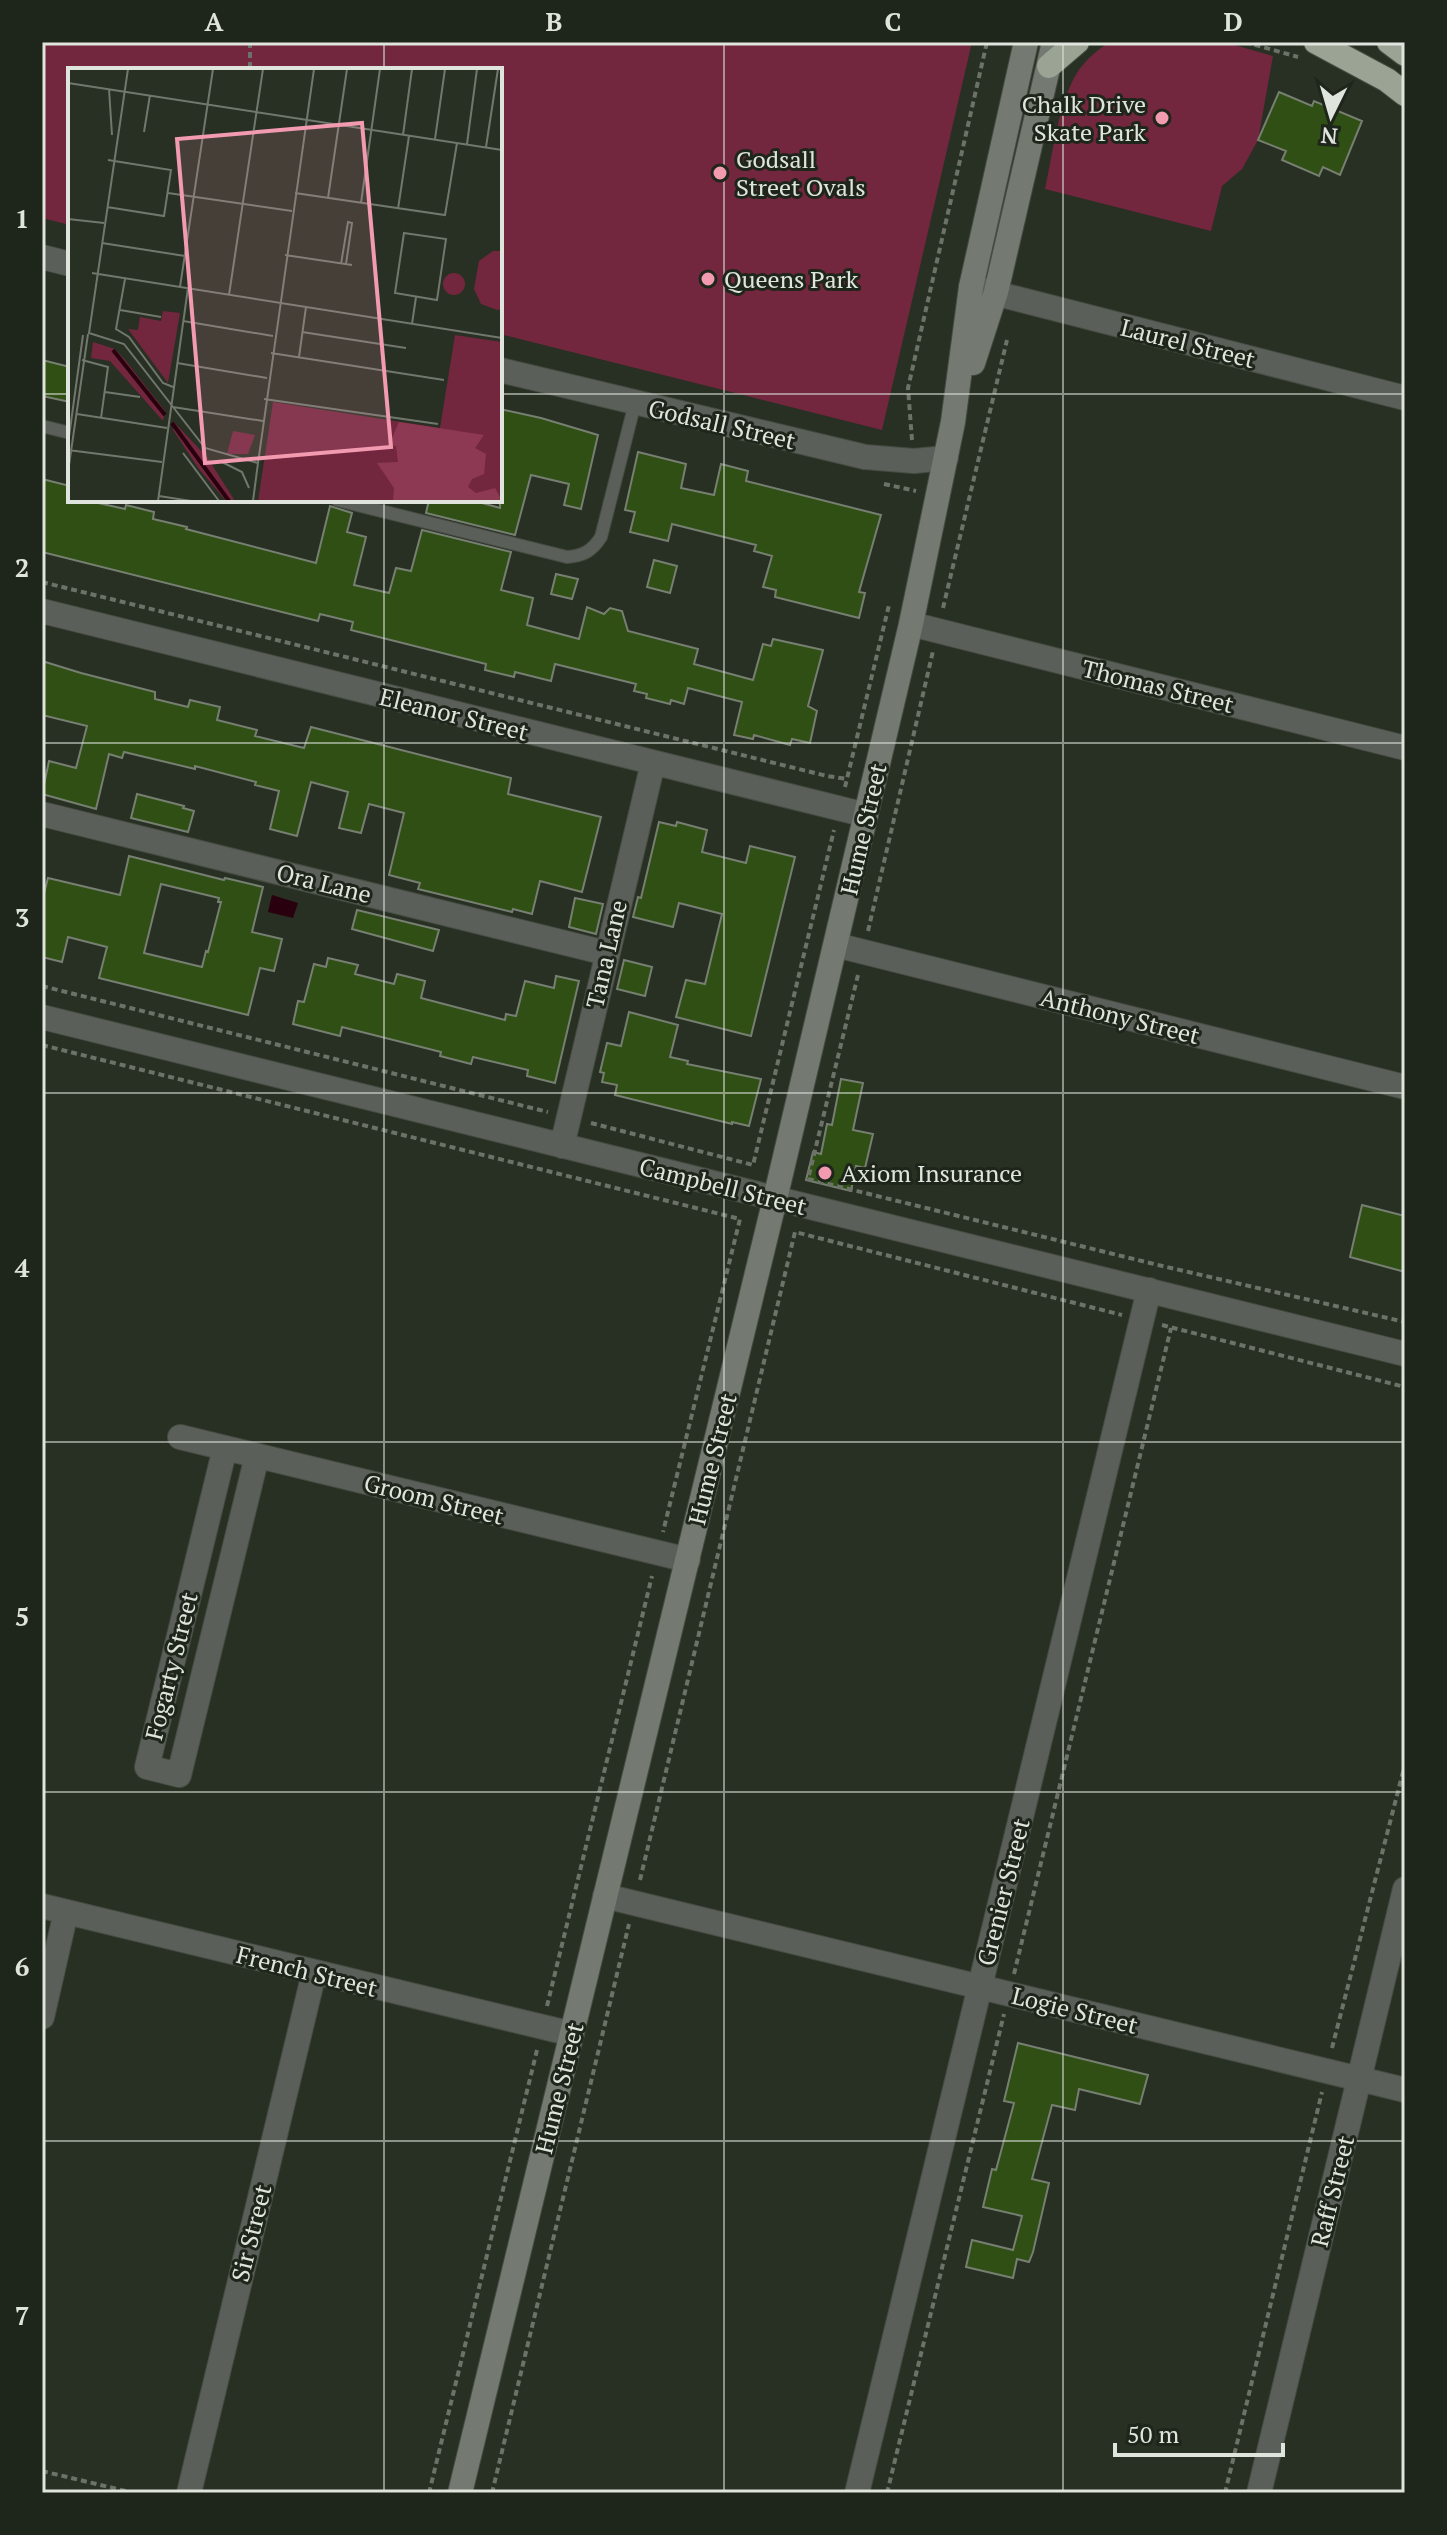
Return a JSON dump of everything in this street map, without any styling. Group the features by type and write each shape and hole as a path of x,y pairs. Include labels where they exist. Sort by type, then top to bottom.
{"highway":[{"path":"1052,54 1077,42"},
{"path":"1316,42 1387,80 1405,94"},
{"path":"1389,42 1405,54"}],"street":[{"name":"Hume Street","path":"460,2493 688,1560 911,624 953,422 971,287 1026,42"},
{"name":"Hume Street","path":"953,422 1006,295 1052,54"},
{"path":"42,257 68,264"},
{"name":"Laurel Street","path":"971,287 1405,398"},
{"name":"Godsall Street","path":"502,370 865,457 914,461 946,458"},
{"name":"Eleanor Street","path":"42,611 866,815"},
{"name":"Thomas Street","path":"911,624 1405,748"},
{"name":"Tana Lane","path":"562,1146 653,763"},
{"name":"Ora Lane","path":"42,814 606,953"},
{"name":"Anthony Street","path":"836,945 1405,1087"},
{"name":"Campbell Street","path":"42,1017 1405,1354"},
{"name":"Grenier Street","path":"857,2493 1149,1290"},
{"name":"Groom Street","path":"180,1437 688,1560"},
{"name":"Fogarty Street","path":"225,1448 147,1767 179,1775 257,1456"},
{"name":"Raff Street","path":"1259,2493 1405,1889"},
{"name":"Logie Street","path":"605,1896 1405,2090"},
{"name":"French Street","path":"42,1906 572,2034"},
{"path":"42,2017 66,1912"},
{"name":"Sir Street","path":"189,2493 314,1973"}],"lane":[{"path":"345,502 567,557 588,553 601,537 635,403"},
{"path":"42,426 68,432"}],"path":[{"path":"250,42 250,68"},
{"path":"914,461 908,388 987,42"},
{"path":"1006,295 937,630 808,1179 1405,1322"},
{"path":"42,582 847,779"},
{"path":"42,986 753,1165 891,597"},
{"path":"42,1045 740,1219 658,1553"},
{"path":"492,2493 795,1232 1405,1387"},
{"path":"887,2493 1171,1328"},
{"path":"1225,2493 1326,2072 1405,1764"},
{"path":"42,2471 134,2493"}],"shaded area":[{"name":"Queens Park","path":"42,42 972,42 882,430 502,335 502,68 68,68 68,224 42,218"},
{"name":"Chalk Drive Skate Park","path":"1109,42 1224,42 1273,56 1258,140 1242,169 1222,186 1211,231 1045,189 1070,85 1084,64"},
{"path":"272,895 298,903 293,918 268,912"}],"building":[{"path":"1279,92 1312,106 1314,101 1362,121 1340,175 1323,167 1319,176 1282,160 1286,151 1258,140"},
{"path":"42,360 68,366 68,402 42,396"},
{"path":"502,409 598,435 581,509 564,505 569,484 531,475 515,535 426,513 429,502 478,502 500,508"},
{"path":"638,452 686,464 681,488 714,495 721,464 748,471 746,481 881,515 859,592 865,593 859,618 775,597 776,590 763,587 772,556 754,551 756,545 672,524 668,541 630,532 635,512 625,510"},
{"path":"42,479 68,486 68,502 94,502 125,509 126,505 154,512 153,519 316,563 330,506 352,513 347,532 366,537 354,585 389,593 396,568 411,571 422,530 511,552 501,590 533,598 527,625 579,639 587,607 604,614 610,608 622,611 628,631 698,649 694,664 753,680 763,644 771,646 773,639 823,650 808,706 817,711 810,743 792,739 790,745 754,735 753,739 734,735 742,702 688,688 684,704 671,700 670,704 646,698 647,694 634,691 636,684 555,664 551,681 515,672 514,677 485,670 486,664 351,630 353,622 320,614 318,621 42,552"},
{"path":"654,560 677,566 670,593 647,587"},
{"path":"556,574 578,579 572,599 551,594"},
{"path":"42,661 155,692 155,699 188,707 190,700 220,707 217,720 257,730 255,736 304,748 311,727 511,778 508,794 601,817 582,892 540,881 532,914 418,889 420,883 389,875 404,813 369,804 361,833 339,828 348,792 311,782 297,836 270,829 279,791 195,766 195,769 124,752 122,758 109,754 96,809 42,794 49,761 76,768 87,726 42,715"},
{"path":"137,794 194,811 188,832 131,818"},
{"path":"659,822 676,826 677,822 707,830 702,852 746,863 750,846 795,857 751,1036 676,1017 686,980 705,984 722,914 679,903 673,927 633,917 638,897 641,898"},
{"path":"129,856 263,887 252,932 282,939 274,971 260,968 248,1015 99,978 107,947 68,937 62,962 42,957 42,901 48,878 120,895","holes":["161,884 219,898 218,902 221,902 202,967 144,953"]},
{"path":"575,898 603,904 596,934 569,927"},
{"path":"357,910 439,930 433,951 352,929"},
{"path":"328,958 358,965 355,974 394,984 397,974 425,981 421,998 505,1020 506,1014 516,1016 525,981 554,988 556,976 579,981 555,1083 527,1076 528,1070 473,1057 471,1064 440,1056 441,1052 342,1027 340,1036 293,1024 298,1001 304,1002 314,964 326,967"},
{"path":"624,960 652,967 645,996 617,989"},
{"path":"629,1012 678,1025 670,1057 688,1061 687,1064 761,1079 749,1126 615,1095 617,1085 602,1082 604,1073 600,1072 607,1043 621,1046"},
{"path":"841,1079 863,1083 853,1130 873,1134 865,1168 856,1166 851,1191 806,1180 813,1152 821,1154 827,1124 832,1125"},
{"path":"1362,1205 1405,1216 1405,1272 1350,1257"},
{"path":"1018,2043 1148,2075 1140,2104 1079,2089 1075,2110 1052,2105 1032,2179 1049,2183 1033,2252 1029,2262 1017,2259 1013,2278 966,2267 972,2240 1013,2250 1022,2216 983,2207 1014,2103 1004,2101"}],"place":[{"name":"Chalk Drive Skate Park","path":"1162,118"},
{"name":"Godsall Street Ovals","path":"720,173"},
{"name":"Queens Park","path":"708,279"},
{"name":"Axiom Insurance","path":"825,1173"}]}
